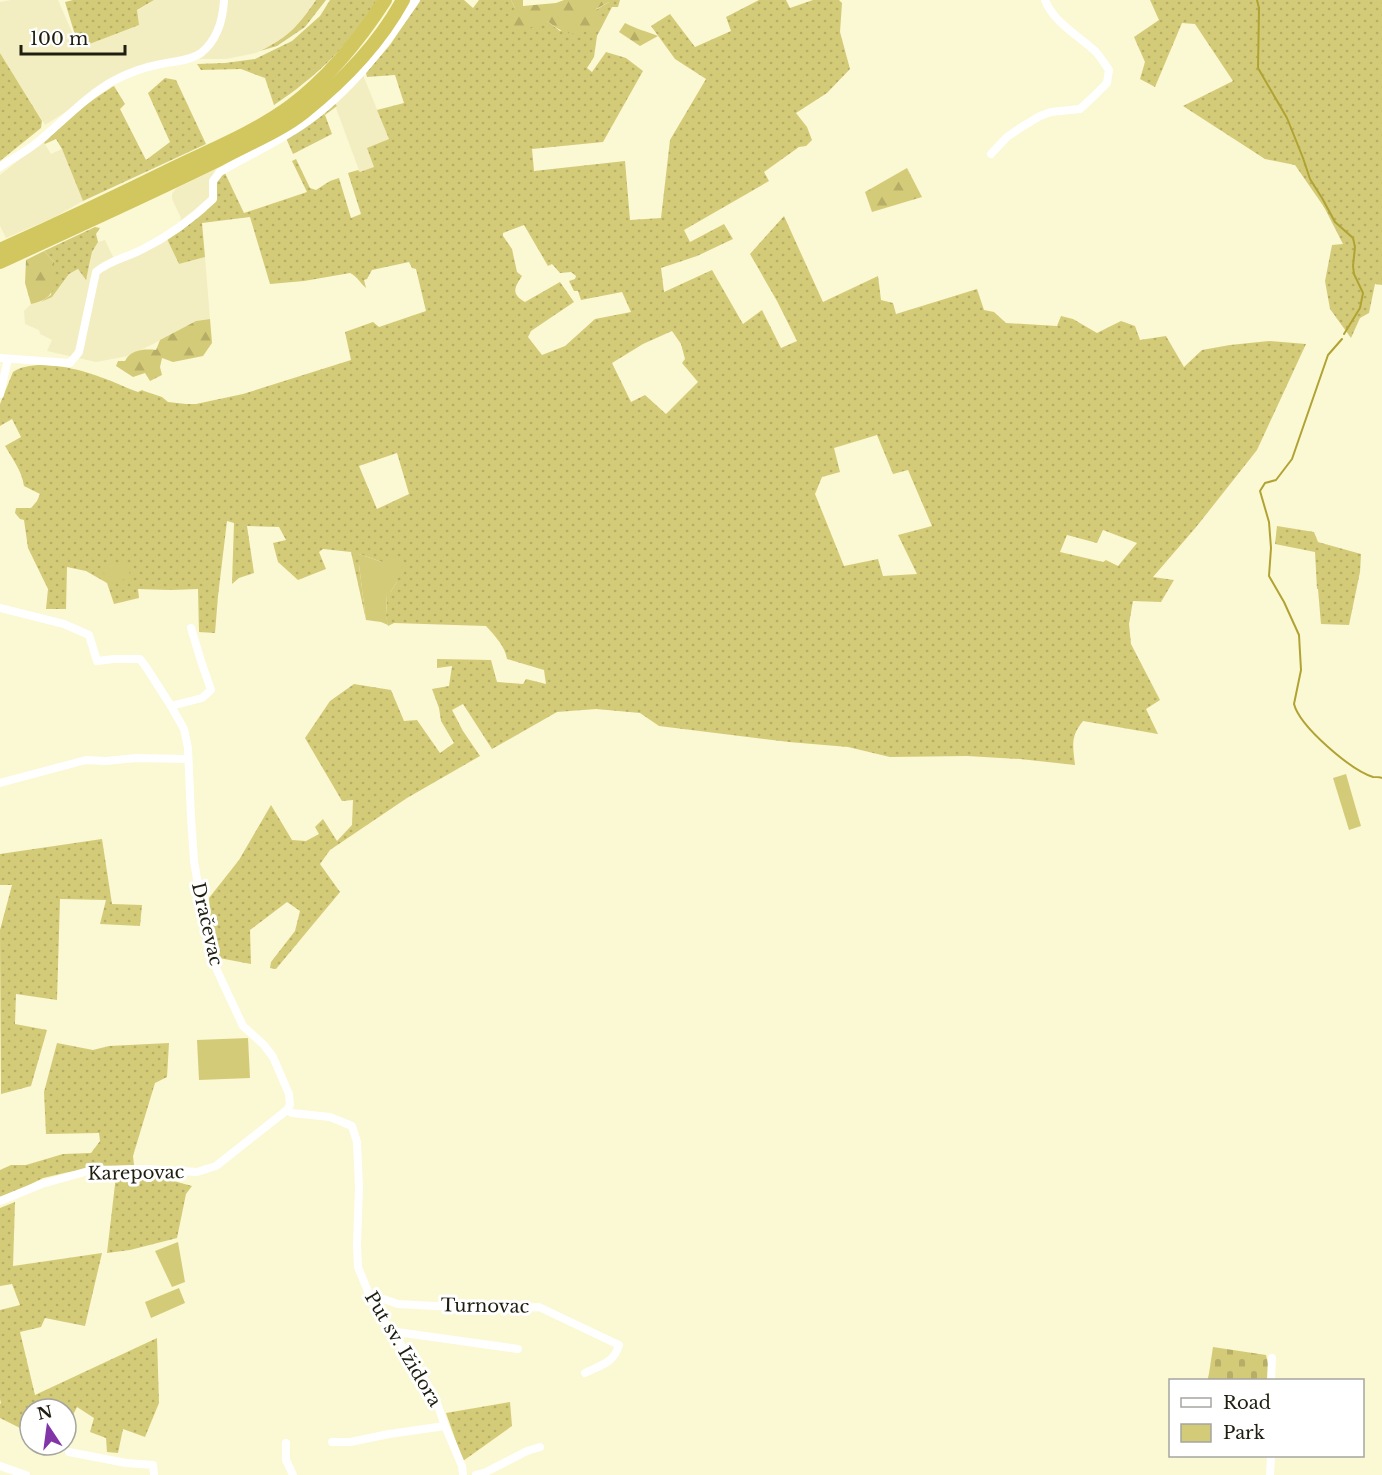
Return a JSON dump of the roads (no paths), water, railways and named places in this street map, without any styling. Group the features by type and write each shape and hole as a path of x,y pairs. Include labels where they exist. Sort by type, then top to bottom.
{"highway":[{"path":"0,262 204,167 302,114 360,61 380,37 403,0"},
{"path":"0,250 270,120 291,106 345,55 382,5"},
{"path":"171,192 174,188 197,177 204,167"},
{"path":"76,227 85,228 97,223 105,223"}],"street":[{"path":"0,167 34,145 84,102 113,81 136,71 183,60 202,52 215,38 223,15 224,0"},
{"path":"0,394 4,358 70,363 80,352 96,272 163,239 213,199 213,181 220,171 294,131 331,103 366,68 416,0"},
{"path":"991,154 1007,137 1040,116 1051,112 1080,109 1107,83 1109,70 1096,51 1064,26 1045,0"},
{"name":"Dračevac","path":"0,608 64,624 89,635 97,661 140,659 171,706 184,729 188,748 194,861 196,879 203,894 209,952 243,1026 264,1045 273,1057 289,1094 288,1108"},
{"path":"171,706 202,698 211,690 191,628"},
{"path":"0,783 86,760 188,759"},
{"name":"Karepovac","path":"0,1201 42,1184 92,1170 146,1169 197,1172 216,1166 288,1108"},
{"name":"Put sv. Ižidora","path":"288,1108 292,1113 330,1117 352,1126 357,1142 359,1187 358,1268 369,1294 390,1331 413,1360 435,1397 462,1466 463,1475"},
{"name":"Turnovac","path":"369,1294 398,1304 489,1309 538,1307 619,1345 612,1360 585,1373"},
{"path":"390,1331 518,1348"},
{"path":"1271,1379 1272,1358"},
{"name":"Put sv. Ižidora","path":"332,1442 350,1442 446,1426"},
{"path":"286,1443 286,1460 293,1475"},
{"path":"476,1475 540,1447"},
{"path":"78,1453 126,1463 153,1465 154,1475"},
{"path":"1270,1475 1271,1457"},
{"path":"0,1466 26,1475"}],"waterway":[{"path":"1257,0 1259,8 1258,68 1287,118 1310,179 1335,222 1353,238 1354,274 1363,293 1360,308 1344,334"},
{"path":"1342,339 1328,355 1292,459 1276,480 1265,483 1260,491 1269,522 1271,548 1269,576 1299,635 1301,670 1294,704 1306,724 1340,757 1364,773 1382,778"}]}
